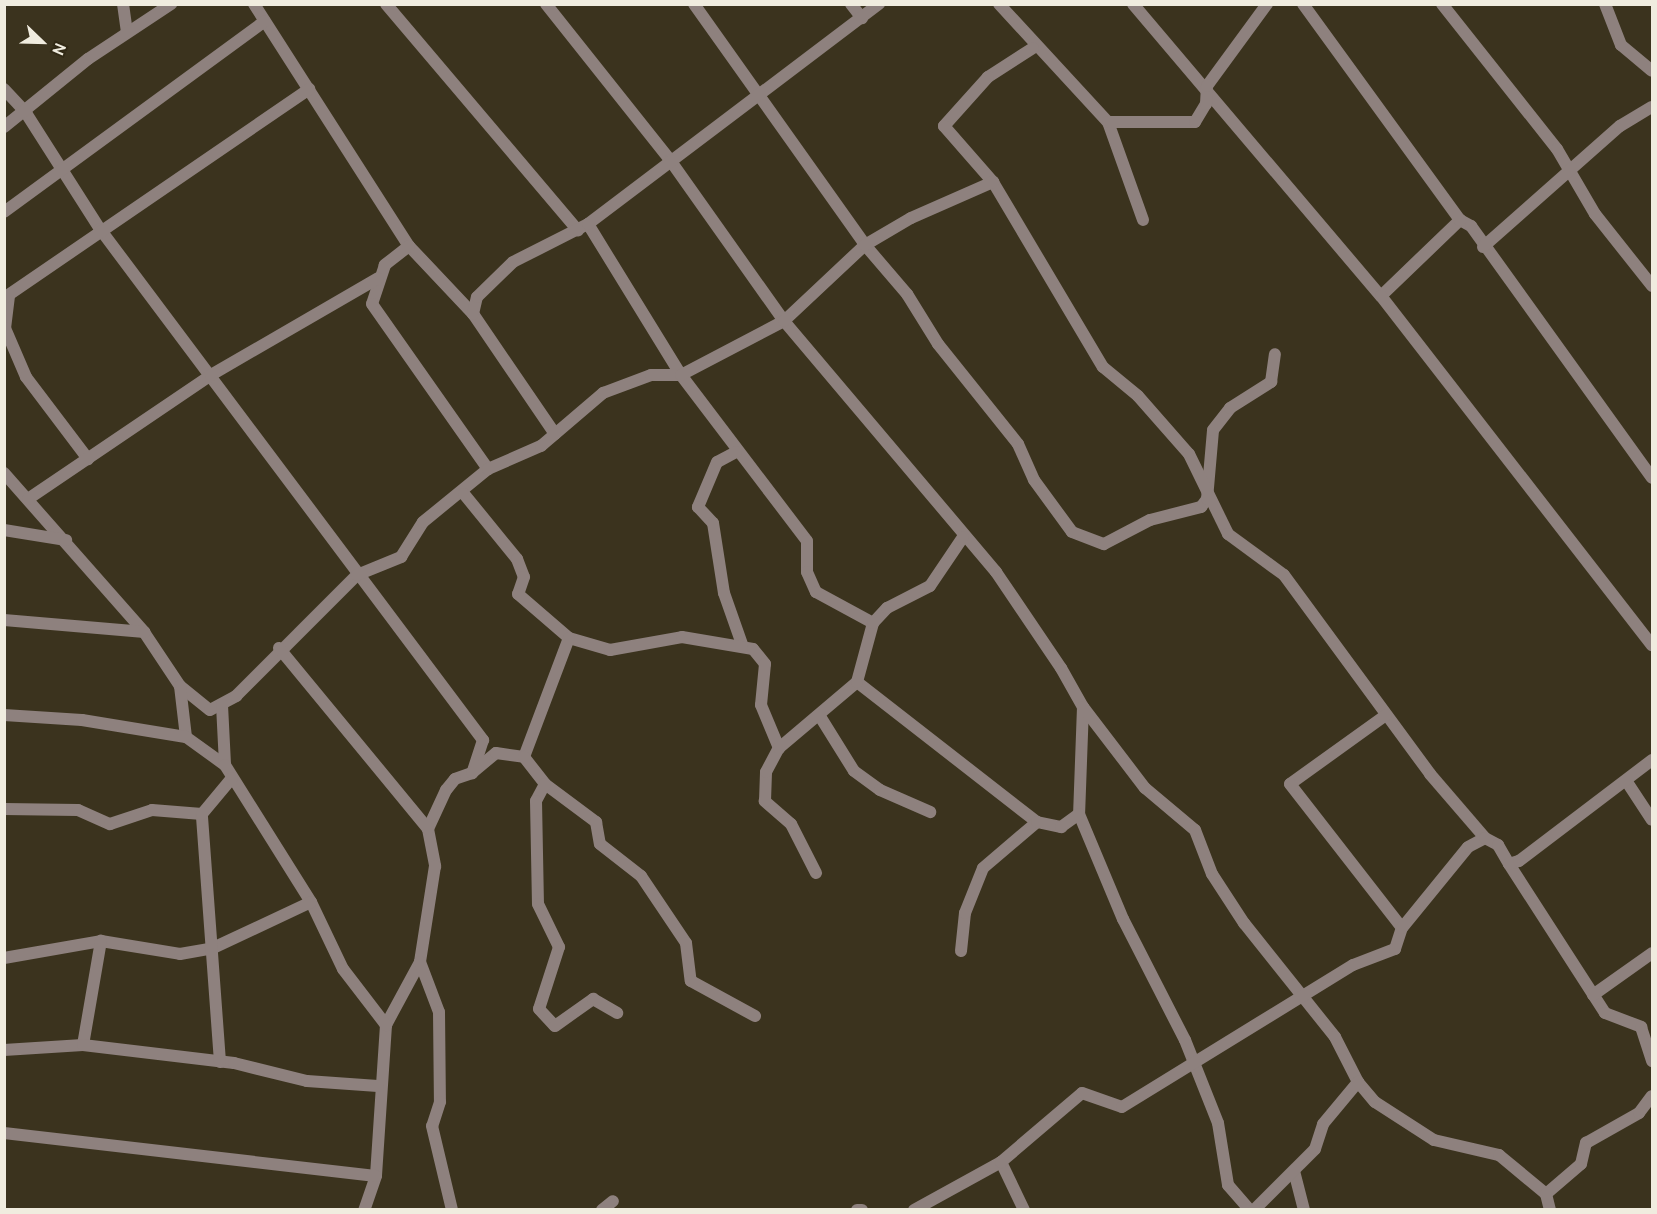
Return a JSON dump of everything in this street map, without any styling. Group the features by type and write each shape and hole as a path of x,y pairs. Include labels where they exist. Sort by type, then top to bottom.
{"street":[{"path":"123,4 127,32"},
{"path":"4,127 26,113 127,32 171,4"},
{"path":"255,4 409,246 473,314 555,434"},
{"path":"386,4 583,227 681,375 736,452 807,541 807,572 816,592 873,623"},
{"path":"546,4 670,160 784,321 963,537 996,572 1083,707 1145,788 1195,831 1212,874 1244,923 1335,1037 1358,1082 1390,1114 1434,1140 1499,1155 1546,1194 1550,1209"},
{"path":"694,4 763,95 865,245 1018,444 1034,480 1072,532 1104,544 1150,520 1201,507 1207,500 1213,430 1230,408 1271,382 1275,354"},
{"path":"851,4 862,18"},
{"path":"473,314 477,297 513,262 583,227 670,160 763,95 879,4"},
{"path":"999,4 1034,48 1108,122 1143,220"},
{"path":"1133,4 1207,86 1381,296 1653,645"},
{"path":"1108,122 1195,122 1206,104 1207,86 1267,4"},
{"path":"1303,4 1460,220 1471,226 1483,247 1653,478"},
{"path":"1443,4 1653,286"},
{"path":"1605,4 1621,45 1653,71"},
{"path":"4,212 63,172 264,21"},
{"path":"1034,48 988,77 944,126 993,182 1103,367 1138,396 1189,454 1207,500 1240,547 1284,575 1386,715 1485,838 1498,845 1593,995 1612,1020 1641,1027 1653,1061"},
{"path":"4,89 26,113 100,229 483,741 472,773"},
{"path":"88,459 26,377 5,328 7,297 100,229 309,89"},
{"path":"1483,247 1570,173 1620,126 1653,107"},
{"path":"4,473 66,540 144,632 180,686 210,711 222,705 357,575 401,557 423,522 464,494 488,469 542,446 603,393 651,375 681,375 784,321 865,245 911,218 993,182"},
{"path":"1381,296 1460,220"},
{"path":"28,499 211,375 378,278 409,246"},
{"path":"378,278 372,304 488,469"},
{"path":"736,452 717,462 698,507 713,522 724,593 742,644 765,664 761,705 779,748"},
{"path":"464,494 517,559 524,577 518,594 569,638 610,650 633,650 666,637 742,644"},
{"path":"4,530 66,540"},
{"path":"816,873 791,824 765,801 764,779 779,748 821,718 857,682 873,623 887,608 930,586 963,537"},
{"path":"4,620 144,632"},
{"path":"524,758 541,701 569,638"},
{"path":"279,648 428,829 435,866 420,962 386,1025 378,1086 376,1176 364,1209"},
{"path":"857,682 1037,822 1061,827 1079,814"},
{"path":"180,686 186,737"},
{"path":"222,705 225,765 311,902 343,969 386,1025"},
{"path":"1083,707 1079,814 1123,920 1195,1065 1218,1123 1228,1185 1252,1209 1294,1172 1315,1149 1328,1116 1358,1082"},
{"path":"4,715 82,720 186,737 225,765"},
{"path":"1386,715 1290,784 1402,928"},
{"path":"821,718 854,771 880,790 930,812"},
{"path":"428,829 446,790 455,779 472,773 496,753 524,758 545,784 596,822 600,844 641,876 686,943 691,981 755,1016"},
{"path":"1509,864 1627,782 1653,760"},
{"path":"220,1062 202,814 232,778"},
{"path":"1627,782 1653,820"},
{"path":"545,784 537,801 538,904 559,947 539,1009 555,1026 593,999 616,1013"},
{"path":"4,808 78,810 110,824 152,810 202,814"},
{"path":"961,951 965,913 983,868 1037,822"},
{"path":"914,1209 1000,1162 1082,1093 1122,1107 1305,1000 1353,965 1395,949 1402,928 1468,847 1485,838"},
{"path":"4,958 101,941 180,954 213,948 311,902"},
{"path":"82,1046 101,941"},
{"path":"1593,995 1653,953"},
{"path":"420,962 439,1012 440,1102 432,1126 452,1209"},
{"path":"4,1050 82,1046 220,1062 307,1081 378,1086"},
{"path":"1546,1194 1581,1164 1586,1143 1639,1113 1653,1096"},
{"path":"4,1132 376,1176"},
{"path":"1000,1162 1024,1209"},
{"path":"1294,1172 1304,1209"},
{"path":"602,1209 613,1201"}]}
